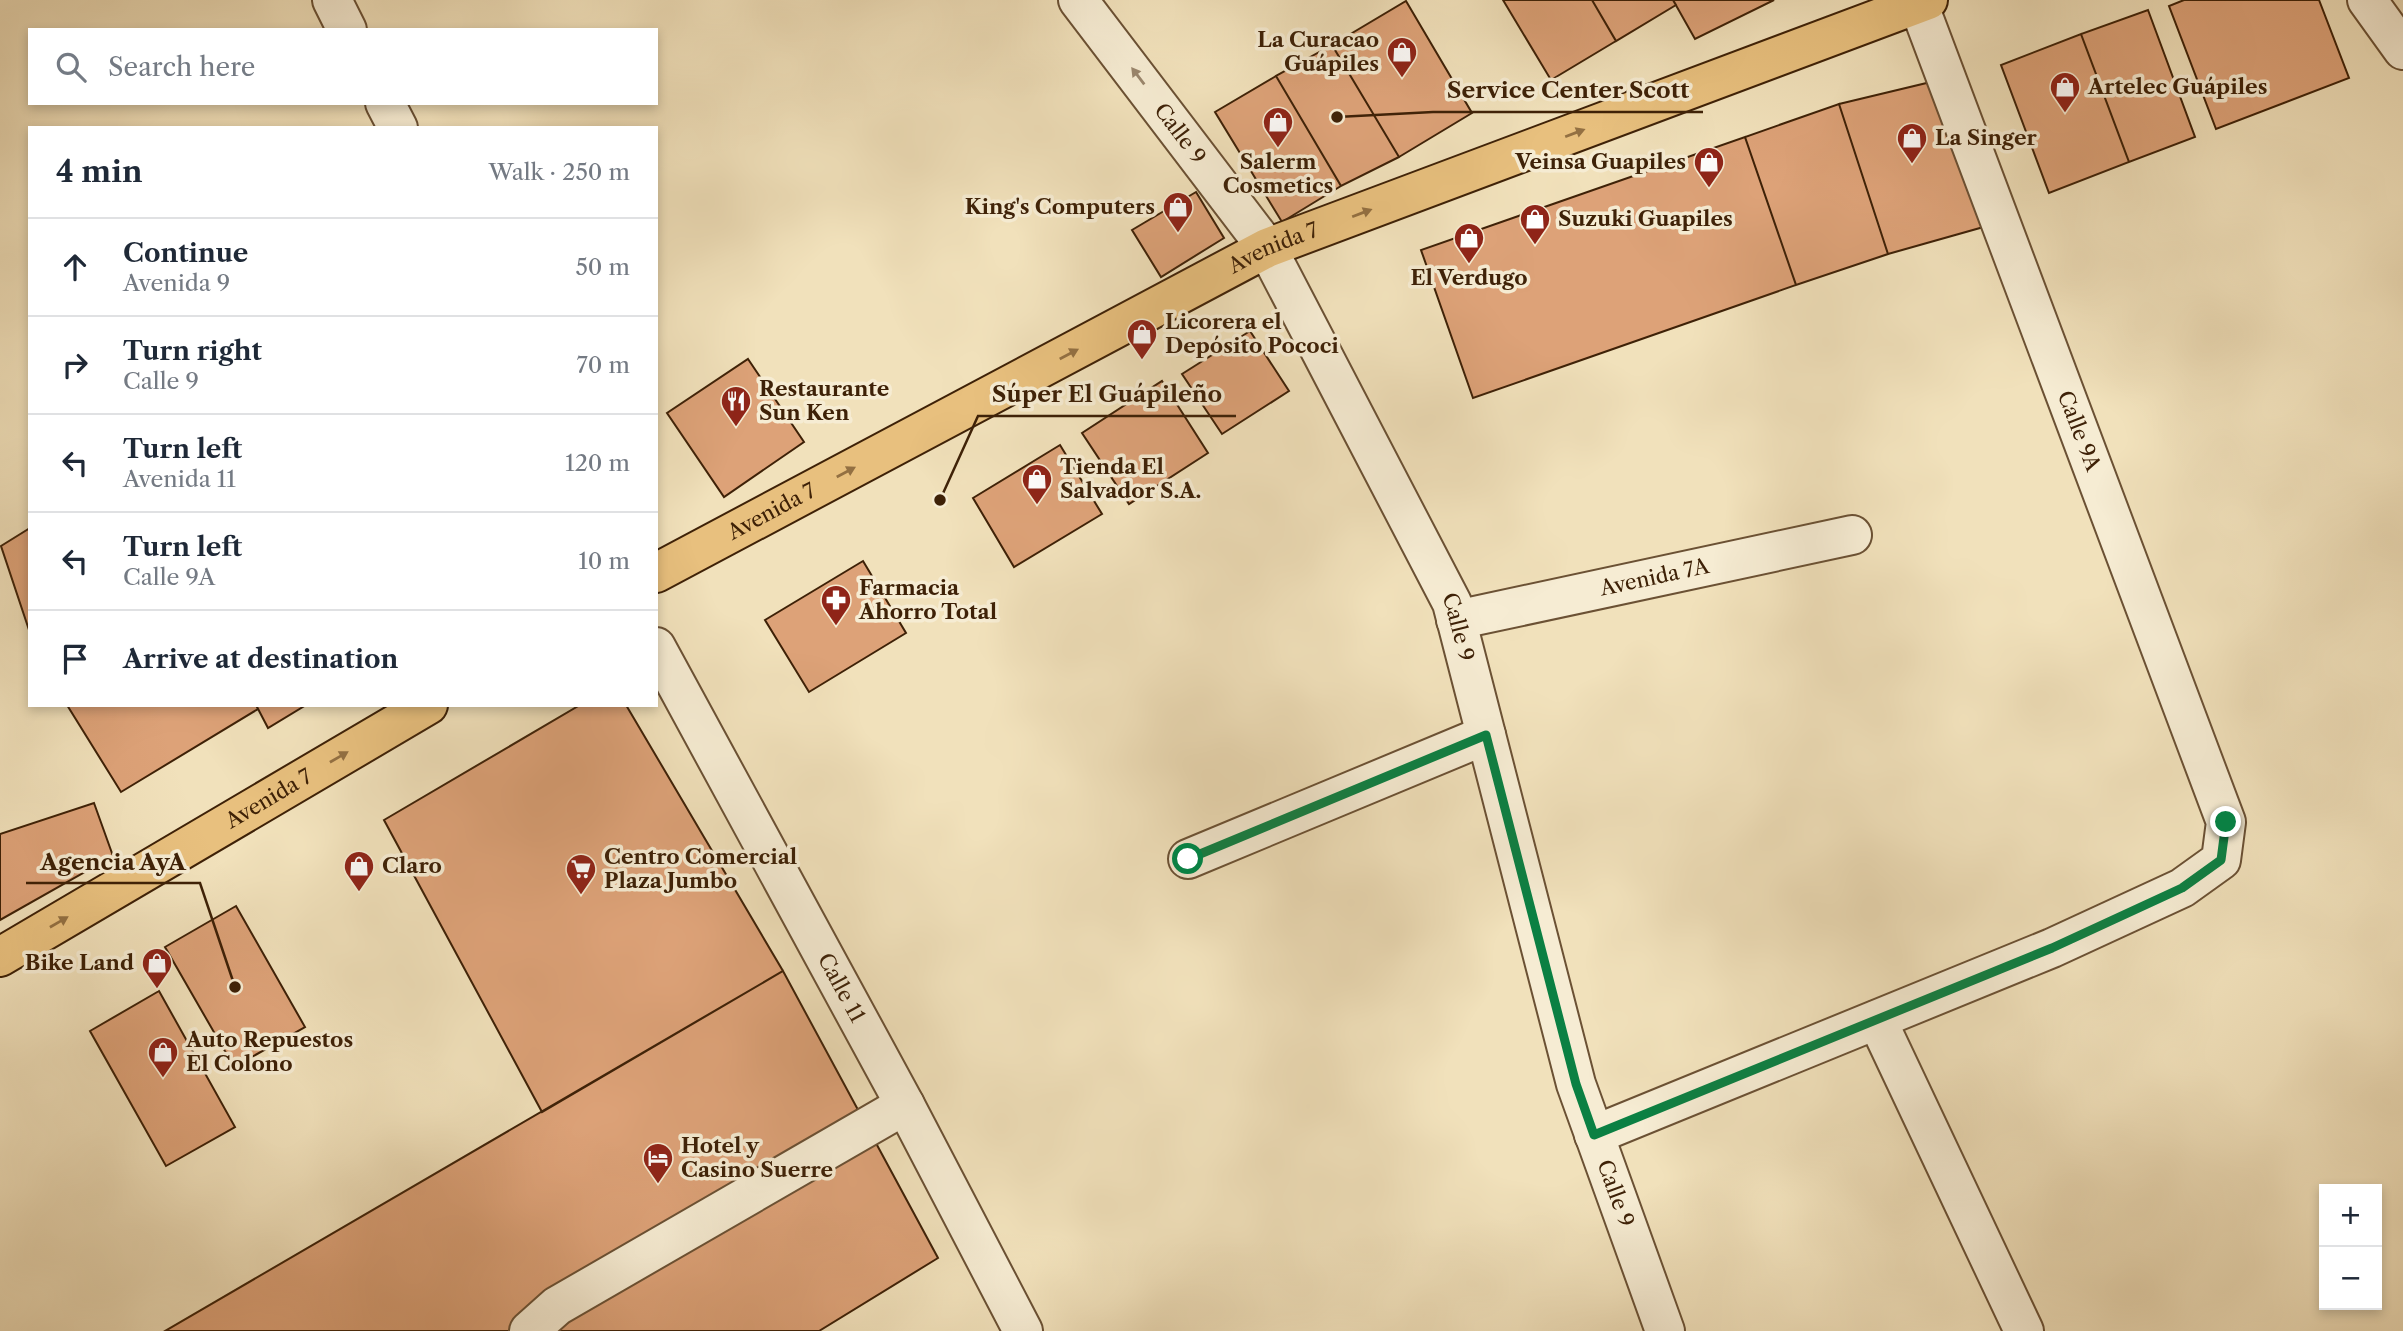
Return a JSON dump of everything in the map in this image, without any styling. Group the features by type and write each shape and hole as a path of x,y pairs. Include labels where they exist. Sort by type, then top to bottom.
{"main road":[{"name":"Avenida 7","path":"658,572 1267,248 1923,2"},
{"name":"Avenida 7","path":"0,957 425,707"}],"street":[{"path":"332,0 346,28"},
{"name":"Calle 9","path":"1078,0 1267,248 1452,603 1576,1084 1665,1331"},
{"path":"2367,0 2403,50"},
{"name":"Calle 9A","path":"1877,1020 2052,948 2182,888 2221,860 2226,822 1923,2"},
{"path":"386,105 397,126"},
{"name":"Avenida 7A","path":"1456,620 1852,535"},
{"name":"Calle 11","path":"658,651 905,1105 1023,1331"},
{"path":"1188,859 1486,735"},
{"path":"1594,1135 1877,1020 2024,1331"},
{"path":"529,1331 557,1306 905,1105"}],"building":[{"path":"1503,0 1592,0 1616,41 1551,80"},
{"path":"1592,0 1673,0 1676,5 1616,41"},
{"path":"1673,0 1774,0 1695,39"},
{"path":"2184,0 2319,0 2349,78 2216,129 2169,6"},
{"name":"La Curacao Guápiles","path":"1406,1 1472,113 1399,157 1332,45"},
{"path":"2148,10 2195,137 2129,162 2081,34"},
{"name":"Artelec Guápiles","path":"2081,34 2129,162 2049,193 2001,65"},
{"path":"1332,45 1399,157 1341,186 1276,76"},
{"name":"Salerm Cosmetics","path":"1276,76 1341,186 1282,222 1215,112"},
{"name":"La Singer","path":"1935,81 1987,226 1888,254 1839,104"},
{"path":"1839,104 1888,254 1796,285 1745,137"},
{"path":"1745,137 1796,285 1473,398 1421,250"},
{"name":"King's Computers","path":"1196,192 1224,238 1161,277 1132,230"},
{"path":"1250,331 1289,391 1222,434 1182,374"},
{"name":"Restaurante Sun Ken","path":"748,359 804,442 724,497 667,413"},
{"path":"1162,381 1208,453 1129,504 1082,433"},
{"name":"Tienda El Salvador S.A.","path":"1060,445 1102,514 1014,567 973,498"},
{"path":"28,529 28,627 1,546"},
{"name":"Farmacia Ahorro Total","path":"863,561 906,633 809,692 765,620"},
{"path":"68,707 257,707 258,709 121,792"},
{"path":"257,707 303,707 268,728"},
{"name":"Centro Comercial Plaza Jumbo","path":"577,707 627,707 783,971 542,1112 384,820"},
{"path":"94,803 113,856 0,920 0,834"},
{"path":"236,906 305,1027 234,1067 165,947"},
{"name":"Hotel y Casino Suerre","path":"783,971 938,1258 819,1331 165,1331"},
{"name":"Auto Repuestos El Colono","path":"159,991 235,1127 166,1166 90,1031"}],"place":[{"name":"La Curacao Guápiles","path":"1402,79"},
{"name":"Artelec Guápiles","path":"2065,114"},
{"name":"Service Center Scott","path":"1337,117"},
{"name":"Salerm Cosmetics","path":"1278,149"},
{"name":"La Singer","path":"1912,165"},
{"name":"Veinsa Guapiles","path":"1709,189"},
{"name":"King's Computers","path":"1178,234"},
{"name":"Suzuki Guapiles","path":"1535,246"},
{"name":"El Verdugo","path":"1469,265"},
{"name":"Licorera el Depósito Pococi","path":"1142,361"},
{"name":"Restaurante Sun Ken","path":"736,428"},
{"name":"Súper El Guápileño","path":"940,500"},
{"name":"Tienda El Salvador S.A.","path":"1037,506"},
{"name":"Farmacia Ahorro Total","path":"836,627"},
{"name":"Claro","path":"359,893"},
{"name":"Centro Comercial Plaza Jumbo","path":"581,896"},
{"name":"Agencia AyA","path":"235,987"},
{"name":"Bike Land","path":"157,990"},
{"name":"Auto Repuestos El Colono","path":"163,1079"},
{"name":"Hotel y Casino Suerre","path":"658,1185"}],"route":[{"path":"1188,859 1486,735 1576,1084 1594,1135 2052,948 2182,888 2221,860 2226,822"}]}
